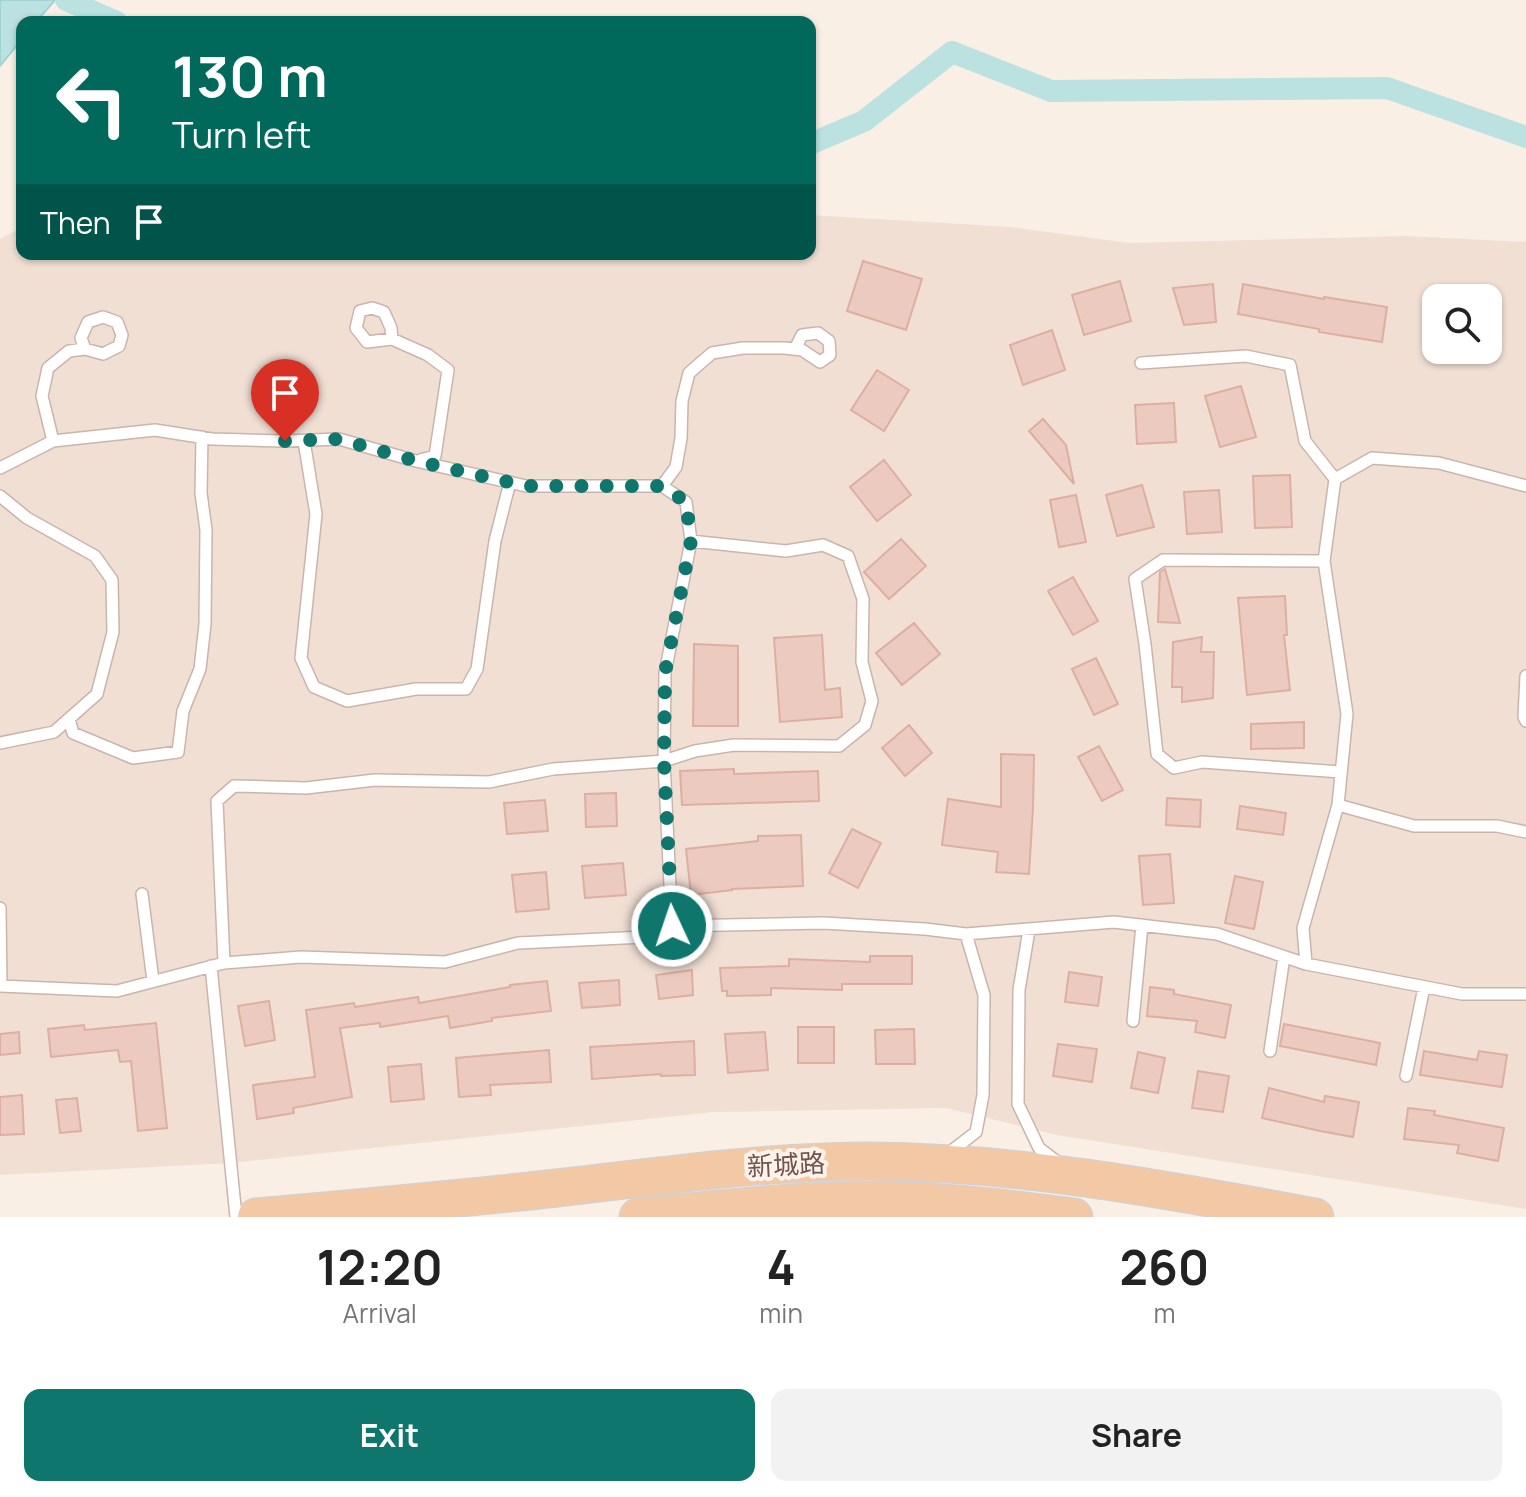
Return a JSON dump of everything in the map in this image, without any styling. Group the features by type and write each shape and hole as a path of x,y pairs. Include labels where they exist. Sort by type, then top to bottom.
{"main road":[{"name":"新城路","path":"256,1217 507,1194 749,1167 871,1161 995,1167 1076,1177 1315,1217"},
{"name":"新城路","path":"638,1217 747,1205 854,1201 1074,1217"}],"lane":[{"path":"392,339 428,355 448,370 435,456 416,461"},
{"path":"662,486 676,467 682,401 689,373 712,353 743,348 795,349"},
{"path":"53,441 42,396 48,368 69,351 85,349"},
{"path":"1141,363 1246,356 1290,365 1305,441 1335,479 1324,561 1347,714 1338,805 1303,928 1306,964"},
{"path":"0,468 53,441 155,430 227,440 339,439 416,461 526,486 662,486 686,502 691,541 665,673 664,761 672,926"},
{"path":"69,719 73,733 133,758 178,752 183,711 200,669 205,624 206,530 201,493 202,437"},
{"path":"304,441 316,514 301,658 314,687 347,701 416,689 466,689 477,669 495,541 510,482"},
{"path":"1335,479 1372,458 1439,463 1526,486"},
{"path":"0,496 27,518 95,556 112,580 113,632 97,694 54,732 0,743"},
{"path":"224,963 217,801 234,786 306,788 375,780 489,782 553,769 664,761 695,751 734,745 839,746 865,725 872,701 862,662 863,599 848,556 823,545 786,551 691,541"},
{"path":"1324,561 1163,560 1135,579 1157,754 1174,768 1202,762 1341,772"},
{"path":"1526,676 1526,721"},
{"path":"1338,805 1414,826 1497,826 1526,832"},
{"path":"142,894 153,981"},
{"path":"0,908 1,986 117,991 224,963 301,957 445,962 518,943 644,937 672,926 824,923 966,934 1114,922 1217,934 1306,964 1462,994 1526,994"},
{"path":"1133,1021 1142,925"},
{"path":"1029,930 1019,990 1018,1104 1039,1148 1076,1177"},
{"path":"935,1164 976,1132 983,1095 984,995 966,934"},
{"path":"1270,1051 1284,957"},
{"path":"211,966 236,1217"},
{"path":"1406,1076 1424,987"}],"shaded area":[{"path":"816,215 1011,227 1129,243 1406,236 1526,242 1526,1209 1057,1135 946,1108 714,1112 231,1163 0,1175 0,239 16,230 16,260 816,260"}],"water":[{"path":"0,0 55,0 41,16 16,16 16,46 0,66"}],"building":[{"path":"863,261 922,279 906,330 847,311"},
{"path":"1120,281 1131,321 1084,335 1072,295"},
{"path":"1213,284 1216,322 1184,325 1173,288"},
{"path":"1243,284 1387,307 1382,342 1238,314"},
{"path":"1052,330 1065,370 1023,385 1010,345"},
{"path":"877,370 909,390 884,431 851,410"},
{"path":"1241,386 1256,437 1220,447 1205,396"},
{"path":"1174,403 1176,442 1137,444 1135,405"},
{"path":"1043,419 1066,445 1074,484 1029,431"},
{"path":"884,460 911,495 877,521 850,487"},
{"path":"1290,475 1292,527 1255,528 1253,476"},
{"path":"1142,485 1154,527 1117,536 1106,495"},
{"path":"1219,490 1222,532 1187,534 1184,492"},
{"path":"1076,495 1086,542 1059,547 1050,500"},
{"path":"901,539 926,566 889,599 864,572"},
{"path":"1165,569 1180,623 1158,622 1160,572"},
{"path":"1073,577 1098,621 1073,635 1048,591"},
{"path":"1285,596 1287,635 1284,635 1290,690 1247,695 1238,598"},
{"path":"914,623 940,654 902,685 876,653"},
{"path":"822,635 825,690 840,688 842,717 780,722 774,638"},
{"path":"1202,637 1201,652 1214,652 1213,698 1182,702 1182,687 1172,687 1173,642"},
{"path":"694,644 738,646 738,726 693,726"},
{"path":"1096,658 1118,704 1094,715 1072,669"},
{"path":"1304,722 1304,748 1251,749 1251,724"},
{"path":"909,725 932,753 905,776 882,748"},
{"path":"1099,746 1123,790 1102,801 1078,757"},
{"path":"1001,754 1034,755 1029,874 996,872 998,852 942,845 948,799 1001,807"},
{"path":"734,769 734,774 818,771 819,801 682,805 680,771"},
{"path":"616,793 617,826 586,827 585,794"},
{"path":"1167,798 1201,800 1200,827 1166,825"},
{"path":"545,800 548,831 507,834 504,803"},
{"path":"1240,806 1286,813 1283,835 1237,829"},
{"path":"852,829 881,843 858,888 829,873"},
{"path":"801,835 803,886 732,889 691,895 686,849 758,841 758,836"},
{"path":"1170,854 1174,903 1143,905 1139,856"},
{"path":"623,863 626,895 585,898 582,866"},
{"path":"546,872 549,909 516,912 512,875"},
{"path":"1235,876 1263,882 1254,929 1225,923"},
{"path":"870,956 912,956 912,984 842,984 842,990 771,988 771,995 727,996 727,991 722,991 720,968 789,966 789,959 870,962"},
{"path":"692,970 693,995 659,999 656,975"},
{"path":"1069,972 1102,977 1098,1006 1065,1002"},
{"path":"619,980 620,1005 582,1008 579,983"},
{"path":"547,981 551,1011 492,1018 492,1021 450,1028 448,1016 380,1027 380,1023 340,1028 352,1097 293,1108 294,1113 257,1119 253,1085 315,1077 306,1010 354,1003 355,1007 418,997 419,1003"},
{"path":"1150,987 1231,1005 1225,1038 1195,1032 1197,1021 1147,1016"},
{"path":"269,1001 275,1040 245,1046 238,1006"},
{"path":"156,1023 167,1128 138,1131 131,1061 120,1062 118,1050 51,1057 48,1029 84,1025 85,1030"},
{"path":"1284,1024 1380,1043 1376,1065 1280,1046"},
{"path":"798,1027 834,1027 834,1063 798,1063"},
{"path":"914,1029 915,1064 876,1064 875,1030"},
{"path":"19,1032 20,1053 0,1055 0,1034"},
{"path":"765,1032 768,1070 728,1073 725,1034"},
{"path":"694,1041 695,1075 592,1079 590,1047"},
{"path":"1058,1044 1097,1049 1092,1082 1053,1076"},
{"path":"549,1050 551,1082 490,1085 491,1095 459,1097 456,1058"},
{"path":"1424,1051 1477,1060 1479,1051 1507,1055 1502,1087 1420,1075"},
{"path":"1138,1052 1165,1058 1158,1093 1131,1088"},
{"path":"421,1064 424,1099 391,1102 388,1067"},
{"path":"1198,1071 1229,1076 1223,1112 1192,1108"},
{"path":"1269,1088 1324,1102 1325,1096 1359,1102 1353,1137 1262,1118"},
{"path":"22,1095 24,1134 0,1135 0,1097"},
{"path":"77,1098 81,1131 60,1133 56,1100"},
{"path":"1408,1108 1435,1111 1434,1115 1504,1128 1498,1161 1457,1153 1459,1145 1404,1139"}],"waterway":[{"path":"66,0 103,16"},
{"path":"816,141 864,121 952,52 1051,91 1387,88 1526,137"}],"route":[{"path":"285,441 339,439 416,461 526,486 662,486 686,502 691,541 665,673 664,761 672,926"}]}
